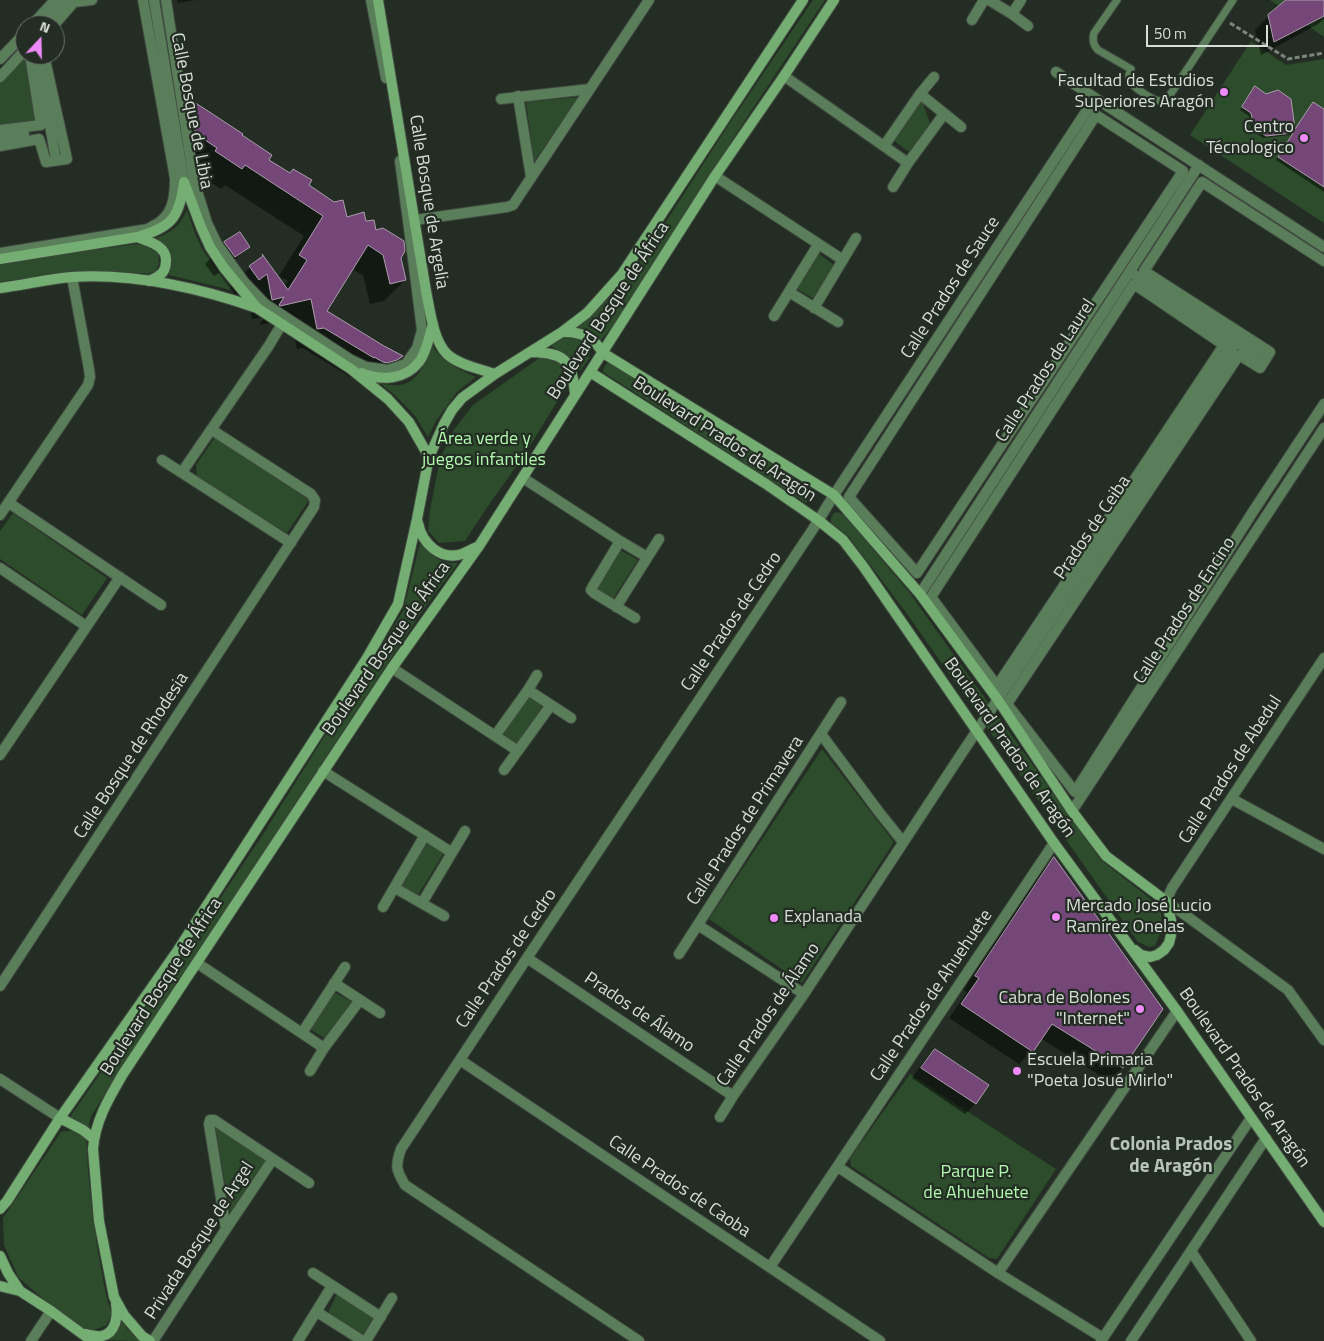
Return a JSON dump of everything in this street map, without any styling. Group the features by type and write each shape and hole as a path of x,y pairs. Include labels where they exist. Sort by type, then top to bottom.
{"street":[{"path":"41,15 55,0"},
{"path":"52,15 66,0"},
{"path":"63,15 74,2 92,0"},
{"path":"0,253 148,229 162,220 171,208 175,193 175,178 143,0"},
{"name":"Calle Bosque de Libia","path":"154,0 184,182 210,247 224,268 257,308 351,369 388,400 409,422 429,457"},
{"path":"166,0 194,181 207,223 216,244 244,282 265,304 351,360 366,366 388,370 406,364 418,348 422,330 408,216 390,98 371,0"},
{"name":"Calle Bosque de Argelia","path":"378,0 433,324 440,345 448,355 462,363 495,374"},
{"path":"415,220 510,206 515,202 649,0"},
{"name":"Boulevard Bosque de África","path":"0,1219 4,1205 60,1118 178,950 367,658 399,602 429,457 452,410 462,398 495,374 562,332 587,313 622,274 803,0"},
{"name":"Boulevard Bosque de África","path":"151,1341 142,1336 124,1315 114,1297 99,1221 92,1149 93,1138 99,1119 109,1098 392,668 479,546 714,176 784,76 834,0"},
{"path":"972,20 984,0"},
{"path":"989,0 1028,26"},
{"path":"1012,14 1021,0"},
{"path":"0,59 15,43"},
{"path":"0,69 15,53"},
{"path":"0,78 15,61"},
{"path":"0,130 41,125 32,65"},
{"path":"39,65 55,154"},
{"path":"0,146 39,139 46,162 67,160 46,65"},
{"path":"1056,72 1324,247"},
{"path":"784,76 908,163"},
{"path":"884,146 934,77"},
{"path":"501,99 590,89"},
{"path":"920,94 961,127"},
{"path":"518,96 532,177"},
{"name":"Calle Prados de Sauce","path":"818,520 1095,98"},
{"path":"893,187 944,114"},
{"path":"1096,115 1183,171 922,565 917,573 849,497 1096,115"},
{"path":"0,138 50,130"},
{"name":"Calle Prados de Laurel","path":"920,594 1199,165"},
{"path":"714,176 843,260"},
{"path":"0,260 137,237 152,232 166,226 175,216 182,197 184,182"},
{"path":"1324,261 1202,182 1144,270 1270,352 1260,368 1238,355 1007,704 1075,792 1254,510 1324,404"},
{"path":"137,237 154,243 161,248 166,257 166,265 163,272 149,281"},
{"path":"814,308 856,238"},
{"path":"774,316 818,245"},
{"path":"1130,272 1259,357"},
{"path":"0,288 72,277 110,277 170,284 224,297 257,308"},
{"path":"0,515 88,385 90,369 72,277"},
{"path":"1134,284 1224,345 997,686 932,596 1134,284"},
{"path":"789,292 838,322"},
{"path":"182,472 282,324"},
{"path":"351,369 371,377 394,378 408,372 420,361 433,324"},
{"name":"Boulevard Prados de Aragón","path":"562,332 570,331 586,336 599,345 603,352 834,495 920,594 998,700 1072,811 1106,856 1166,901"},
{"name":"Prados de Ceiba","path":"977,731 1236,342"},
{"path":"531,352 552,353 567,363 572,370 575,394"},
{"name":"Boulevard Prados de Aragón","path":"590,372 766,484 843,540 863,566 1054,843 1131,946 1324,1222"},
{"name":"Calle Prados de Encino","path":"1072,811 1324,428"},
{"name":"Calle Bosque de Rhodesia","path":"0,986 314,507 314,497 212,430"},
{"path":"162,460 291,543"},
{"path":"523,478 647,557"},
{"path":"9,503 161,605"},
{"path":"417,519 424,540 438,552 451,555 461,554 479,546"},
{"name":"Calle Prados de Cedro","path":"639,1341 405,1185 399,1174 397,1162 401,1149 818,520"},
{"path":"616,607 659,539"},
{"path":"620,541 591,590 635,618"},
{"path":"0,568 86,626"},
{"path":"0,755 120,577"},
{"name":"Calle Prados de Abedul","path":"1166,901 1172,888 1324,658"},
{"path":"392,668 518,751"},
{"path":"495,736 537,675"},
{"path":"528,690 571,718"},
{"name":"Calle Prados de Primavera","path":"679,954 841,702"},
{"path":"504,770 550,705"},
{"name":"Calle Prados de Álamo","path":"720,1117 804,994 977,731"},
{"name":"Calle Prados de Primavera","path":"820,734 903,842"},
{"path":"323,771 451,852"},
{"path":"1232,799 1324,849"},
{"path":"422,903 465,831"},
{"path":"383,907 425,835"},
{"name":"Calle Prados de Ahuehuete","path":"770,1267 1054,843"},
{"path":"395,888 444,916"},
{"path":"1131,946 1141,955 1150,957 1164,950 1169,943 1171,935 1171,920 1166,901"},
{"path":"1166,901 1291,992 1324,1040"},
{"name":"Calle Prados de Primavera","path":"698,925 804,994"},
{"name":"Prados de Álamo","path":"527,958 733,1096"},
{"path":"197,963 324,1048"},
{"path":"302,1033 345,967"},
{"path":"334,983 380,1013"},
{"path":"310,1071 324,1048 360,1000"},
{"path":"998,1273 1177,1011"},
{"name":"Calle Prados de Caoba","path":"460,1060 880,1341"},
{"path":"0,1079 93,1138"},
{"path":"838,1167 1102,1339 1251,1118"},
{"path":"226,1229 209,1121 214,1120 310,1183"},
{"path":"1131,1341 1266,1138"},
{"name":"Privada Bosque de Argel","path":"151,1341 273,1159"},
{"path":"1191,1251 1251,1341"},
{"path":"0,1256 8,1274 20,1291"},
{"path":"313,1273 381,1317"},
{"path":"0,1286 20,1291 92,1341"},
{"path":"298,1341 332,1286"},
{"path":"81,1334 103,1336 114,1327 117,1315 114,1297"},
{"path":"366,1341 392,1298"},
{"path":"31,1341 51,1311"},
{"path":"316,1312 363,1341"}],"lane":[{"path":"1116,0 1094,33 1095,46 1098,50 1131,70 1129,75 1131,84 1158,101 1166,99 1170,95 1233,0"}],"path":[{"path":"1222,18 1288,59 1324,53"}],"green space":[{"path":"813,0 825,0 732,140 671,243 616,322 599,343 591,332 578,327 617,290 647,251 729,124"},
{"path":"1270,0 1324,0 1324,37 1273,2"},
{"path":"1251,41 1286,65 1324,59 1324,223 1190,135"},
{"path":"15,61 15,65 28,65 41,125 0,130 0,77"},
{"path":"579,97 534,162 526,102"},
{"path":"921,98 930,123 909,152 893,140"},
{"path":"187,210 202,249 231,290 169,275 172,258 156,238 175,228"},
{"path":"136,244 144,245 158,253 159,263 156,271 148,274 114,271 0,282 0,265"},
{"path":"819,254 834,265 814,299 797,289"},
{"path":"573,336 590,349 589,359 580,371 568,357 550,345 563,337"},
{"path":"432,344 445,360 476,377 457,392 436,421 428,437 415,416 395,395 381,384 401,385 408,383 422,369"},
{"name":"Área verde y juegos infantiles","path":"545,354 561,365 571,379 525,454 465,541 439,543 428,531 430,510 440,459 453,431 473,405"},
{"path":"607,363 815,491 806,503 603,372"},
{"path":"215,437 309,500 287,533 197,478 196,465"},
{"path":"838,512 844,515 909,592 1101,860 1158,906 1161,911 1161,927 1154,946 1149,947 1138,942 907,614 849,537 831,523 834,513"},
{"path":"13,513 107,578 82,615 0,559 0,531"},
{"path":"420,543 428,552 441,561 458,563 385,667 91,1116 89,1125 91,1130 68,1120 260,839 403,611"},
{"path":"620,550 638,560 611,602 596,591"},
{"path":"530,694 544,704 517,744 502,735"},
{"path":"822,749 894,842 802,983 709,919"},
{"path":"426,841 444,853 418,895 401,886"},
{"path":"334,992 352,1002 326,1039 310,1029"},
{"name":"Parque P. de Ahuehuete","path":"910,1074 1056,1169 997,1259 989,1258 851,1166 850,1158"},
{"path":"215,1126 269,1161 230,1212"},
{"path":"75,1130 86,1137 96,1236 105,1291 112,1313 107,1325 92,1331 84,1328 49,1304 18,1277 4,1245 3,1218 61,1132"},
{"path":"337,1293 374,1316 363,1336 328,1313"},
{"path":"121,1318 127,1329 140,1341 100,1340 108,1340 114,1335"}],"building":[{"path":"1286,0 1324,0 1324,16 1274,42 1268,15"},
{"name":"Centro Técnologico","path":"1255,86 1266,94 1278,90 1291,99 1295,129 1313,102 1324,109 1324,187 1278,157 1293,133 1266,136 1254,127 1251,113 1242,107"},
{"path":"188,98 272,155 269,160 290,173 293,169 312,180 309,185 334,202 343,200 347,217 364,212 366,221 374,220 376,230 383,228 404,241 405,251 401,258 406,280 390,284 383,255 368,245 327,311 403,356 387,363 383,362 324,328 317,329 311,299 280,306 284,297 272,300 267,274 259,280 249,266 263,256 262,254 288,290 307,260 299,255 323,216 245,165 242,169 215,151 217,148 196,134"},
{"path":"240,232 250,247 235,257 224,242"},
{"name":"Mercado José Lucio Ramírez Onelas","path":"1054,857 1163,1009 1123,1068 1052,1024 1033,1052 961,1004 979,978 975,976"},
{"path":"935,1049 989,1085 976,1104 921,1068"}],"place":[{"name":"Facultad de Estudios Superiores Aragón","path":"1224,92"},
{"name":"Centro Técnologico","path":"1304,138"},
{"name":"Mercado José Lucio Ramírez Onelas","path":"1056,917"},
{"name":"Explanada","path":"774,918"},
{"name":"Cabra de Bolones \"Internet\"","path":"1140,1009"},
{"name":"Escuela Primaria \"Poeta Josué Mirlo\"","path":"1017,1071"}],"district":[{"name":"Colonia Prados de Aragón","path":"1171,1156"}]}
